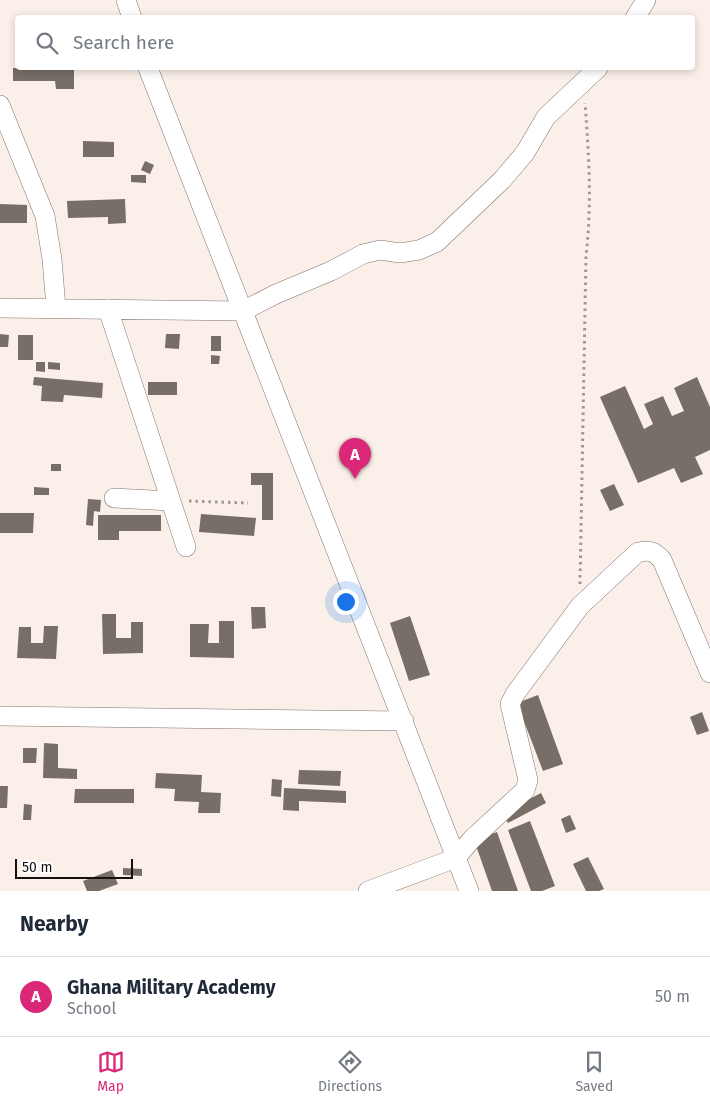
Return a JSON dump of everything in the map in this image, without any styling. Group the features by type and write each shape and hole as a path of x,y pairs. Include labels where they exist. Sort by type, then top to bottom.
{"street":[{"path":"126,0 131,15"},
{"path":"637,15 646,0"},
{"path":"149,70 404,721 468,891"},
{"path":"0,308 243,311 276,294 331,271 363,254 380,250 400,253 418,250 437,242 502,180 525,153 546,117 596,70"},
{"path":"0,105 45,216 52,259 56,308"},
{"path":"108,309 186,547"},
{"path":"114,498 170,501"},
{"path":"368,891 456,858 472,839 518,799 525,790 528,780 510,704 515,694 580,606 638,552 647,550 655,552 662,560 710,674"},
{"path":"0,716 404,721"}],"path":[{"path":"580,606 586,256 589,230 590,170 585,82"},
{"path":"170,501 248,503"}],"building":[{"path":"13,68 15,70 74,70 74,89 56,89 55,81 13,81"},
{"path":"83,141 114,142 114,157 83,157"},
{"path":"145,161 154,165 150,174 141,170"},
{"path":"131,175 146,175 146,183 131,182"},
{"path":"125,199 126,223 108,224 108,217 68,218 67,201"},
{"path":"0,204 27,205 27,223 0,223"},
{"path":"0,334 9,335 8,347 0,347"},
{"path":"166,334 180,334 179,349 165,348"},
{"path":"18,335 33,335 33,360 18,360"},
{"path":"211,336 221,336 221,351 211,351"},
{"path":"211,355 220,356 219,364 211,364"},
{"path":"36,362 45,362 45,372 36,371"},
{"path":"48,362 60,363 60,370 48,369"},
{"path":"34,377 103,383 102,398 64,395 63,402 41,401 42,386 33,385"},
{"path":"697,377 710,407 710,450 695,457 703,474 681,483 674,468 638,483 600,397 625,386 644,429 653,424 644,404 663,396 672,416 684,411 674,388"},
{"path":"148,382 177,382 177,395 148,395"},
{"path":"51,464 61,464 61,471 51,471"},
{"path":"251,473 273,473 273,520 262,520 262,485 251,485"},
{"path":"614,484 624,505 610,511 600,490"},
{"path":"34,487 49,488 49,495 34,495"},
{"path":"88,499 101,500 100,512 94,511 93,526 86,525"},
{"path":"0,513 34,513 33,533 0,533"},
{"path":"201,514 256,518 254,536 199,532"},
{"path":"98,515 161,515 161,531 119,531 119,540 98,540"},
{"path":"251,607 265,607 266,628 252,629"},
{"path":"102,614 116,614 116,638 131,638 131,622 143,622 143,653 103,654"},
{"path":"410,616 430,675 409,681 390,623"},
{"path":"219,621 234,621 234,658 190,657 190,624 209,624 208,643 219,643"},
{"path":"44,626 58,626 56,659 17,658 19,627 31,627 31,643 43,643"},
{"path":"538,695 563,764 543,771 517,703"},
{"path":"702,712 709,731 697,735 690,717"},
{"path":"44,743 58,744 58,768 77,769 77,779 43,778"},
{"path":"23,748 37,748 36,763 23,763"},
{"path":"299,770 341,771 340,786 298,784"},
{"path":"156,773 202,775 201,792 221,793 220,813 198,813 199,802 174,801 175,789 155,788"},
{"path":"272,779 282,780 281,797 271,796"},
{"path":"0,786 8,786 7,808 0,808"},
{"path":"284,788 346,791 346,803 299,801 299,811 283,810"},
{"path":"75,789 134,789 134,803 74,803"},
{"path":"541,793 546,803 508,823 502,813"},
{"path":"24,804 32,805 31,820 23,820"},
{"path":"570,815 576,829 566,833 561,819"},
{"path":"530,821 555,886 542,891 531,891 508,830"},
{"path":"497,832 518,891 492,891 474,840"},
{"path":"588,857 604,889 586,891 573,864"},
{"path":"123,868 142,869 142,876 123,875"},
{"path":"112,870 118,884 99,891 87,891 83,881"}],"place":[{"name":"Ghana Military Academy","path":"355,479"}]}
